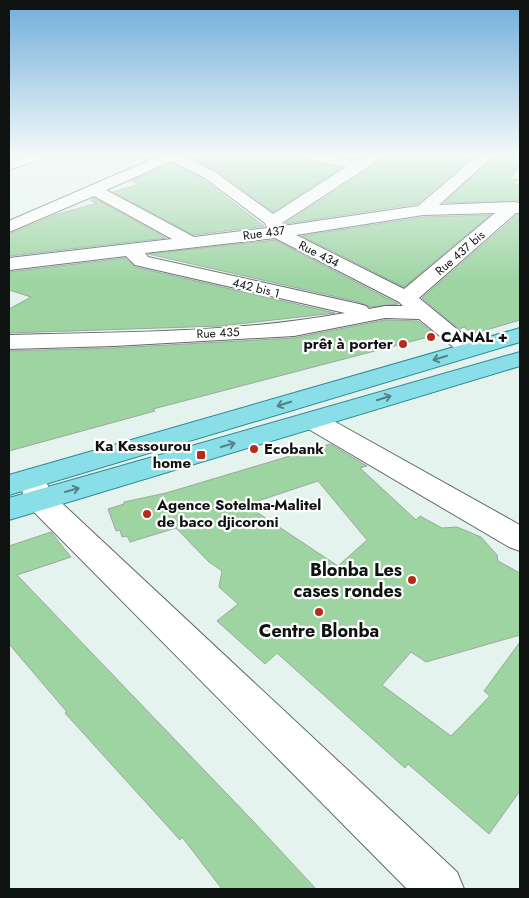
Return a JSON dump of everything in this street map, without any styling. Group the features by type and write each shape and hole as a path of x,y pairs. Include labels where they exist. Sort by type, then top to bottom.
{"main road":[{"path":"22,493 470,349 520,335"},
{"path":"22,493 314,421 520,359"}],"street":[{"path":"9,227 77,198"},
{"path":"109,198 192,243"},
{"name":"Rue 434","path":"239,198 275,226 406,298 470,349"},
{"path":"275,226 315,198"},
{"path":"423,210 437,198"},
{"name":"Rue 437","path":"9,264 192,243 275,226 423,210 517,207"},
{"name":"Rue 437 bis","path":"406,298 517,207"},
{"name":"442 bis 1","path":"131,251 142,261 258,289 350,310 386,312"},
{"name":"Rue 435","path":"9,342 114,339 294,329 386,312 425,313"},
{"path":"314,421 520,539"},
{"path":"22,493 440,889"}],"building":[{"path":"94,198 166,238 9,256 9,234 55,215 97,203 90,200"},
{"path":"124,198 227,198 264,226 194,235"},
{"path":"254,198 295,198 273,212"},
{"path":"324,198 424,198 417,204 284,224"},
{"path":"450,198 520,198 520,201 444,203"},
{"path":"490,215 404,287 302,236 423,217"},
{"path":"517,215 520,215 520,320 473,334 464,327 459,329 422,298"},
{"path":"275,240 398,304 370,307 359,302 148,254"},
{"path":"125,258 135,267 335,313 220,326 9,333 9,309 31,297 9,290 9,272"},
{"path":"385,320 418,321 436,335 153,409 155,411 9,451 9,351 114,348 294,338"},
{"path":"330,444 367,466 360,468 416,520 420,516 442,528 457,527 481,537 497,555 498,561 520,573 520,635 426,662 411,652 382,685 451,736 490,696 484,691 520,642 520,791 489,834 408,764 405,768 277,653 265,664 217,621 238,604 219,587 222,571 209,562 176,528 130,542 127,536 122,537 120,530 116,531 108,509 124,504 124,502 166,493","holes":["318,481 367,540 338,566 246,505"]},
{"path":"51,532 71,557 17,575 316,889 222,889 182,837 180,840 65,713 67,712 9,644 9,546"}],"place":[{"name":"CANAL +","path":"431,337"},
{"name":"prêt à porter","path":"403,344"},
{"name":"Ecobank","path":"254,449"},
{"name":"Ka Kessourou home","path":"201,455"},
{"name":"Agence Sotelma-Malitel de baco djicoroni","path":"147,514"},
{"name":"Blonba Les cases rondes","path":"412,580"},
{"name":"Centre Blonba","path":"319,612"}]}
